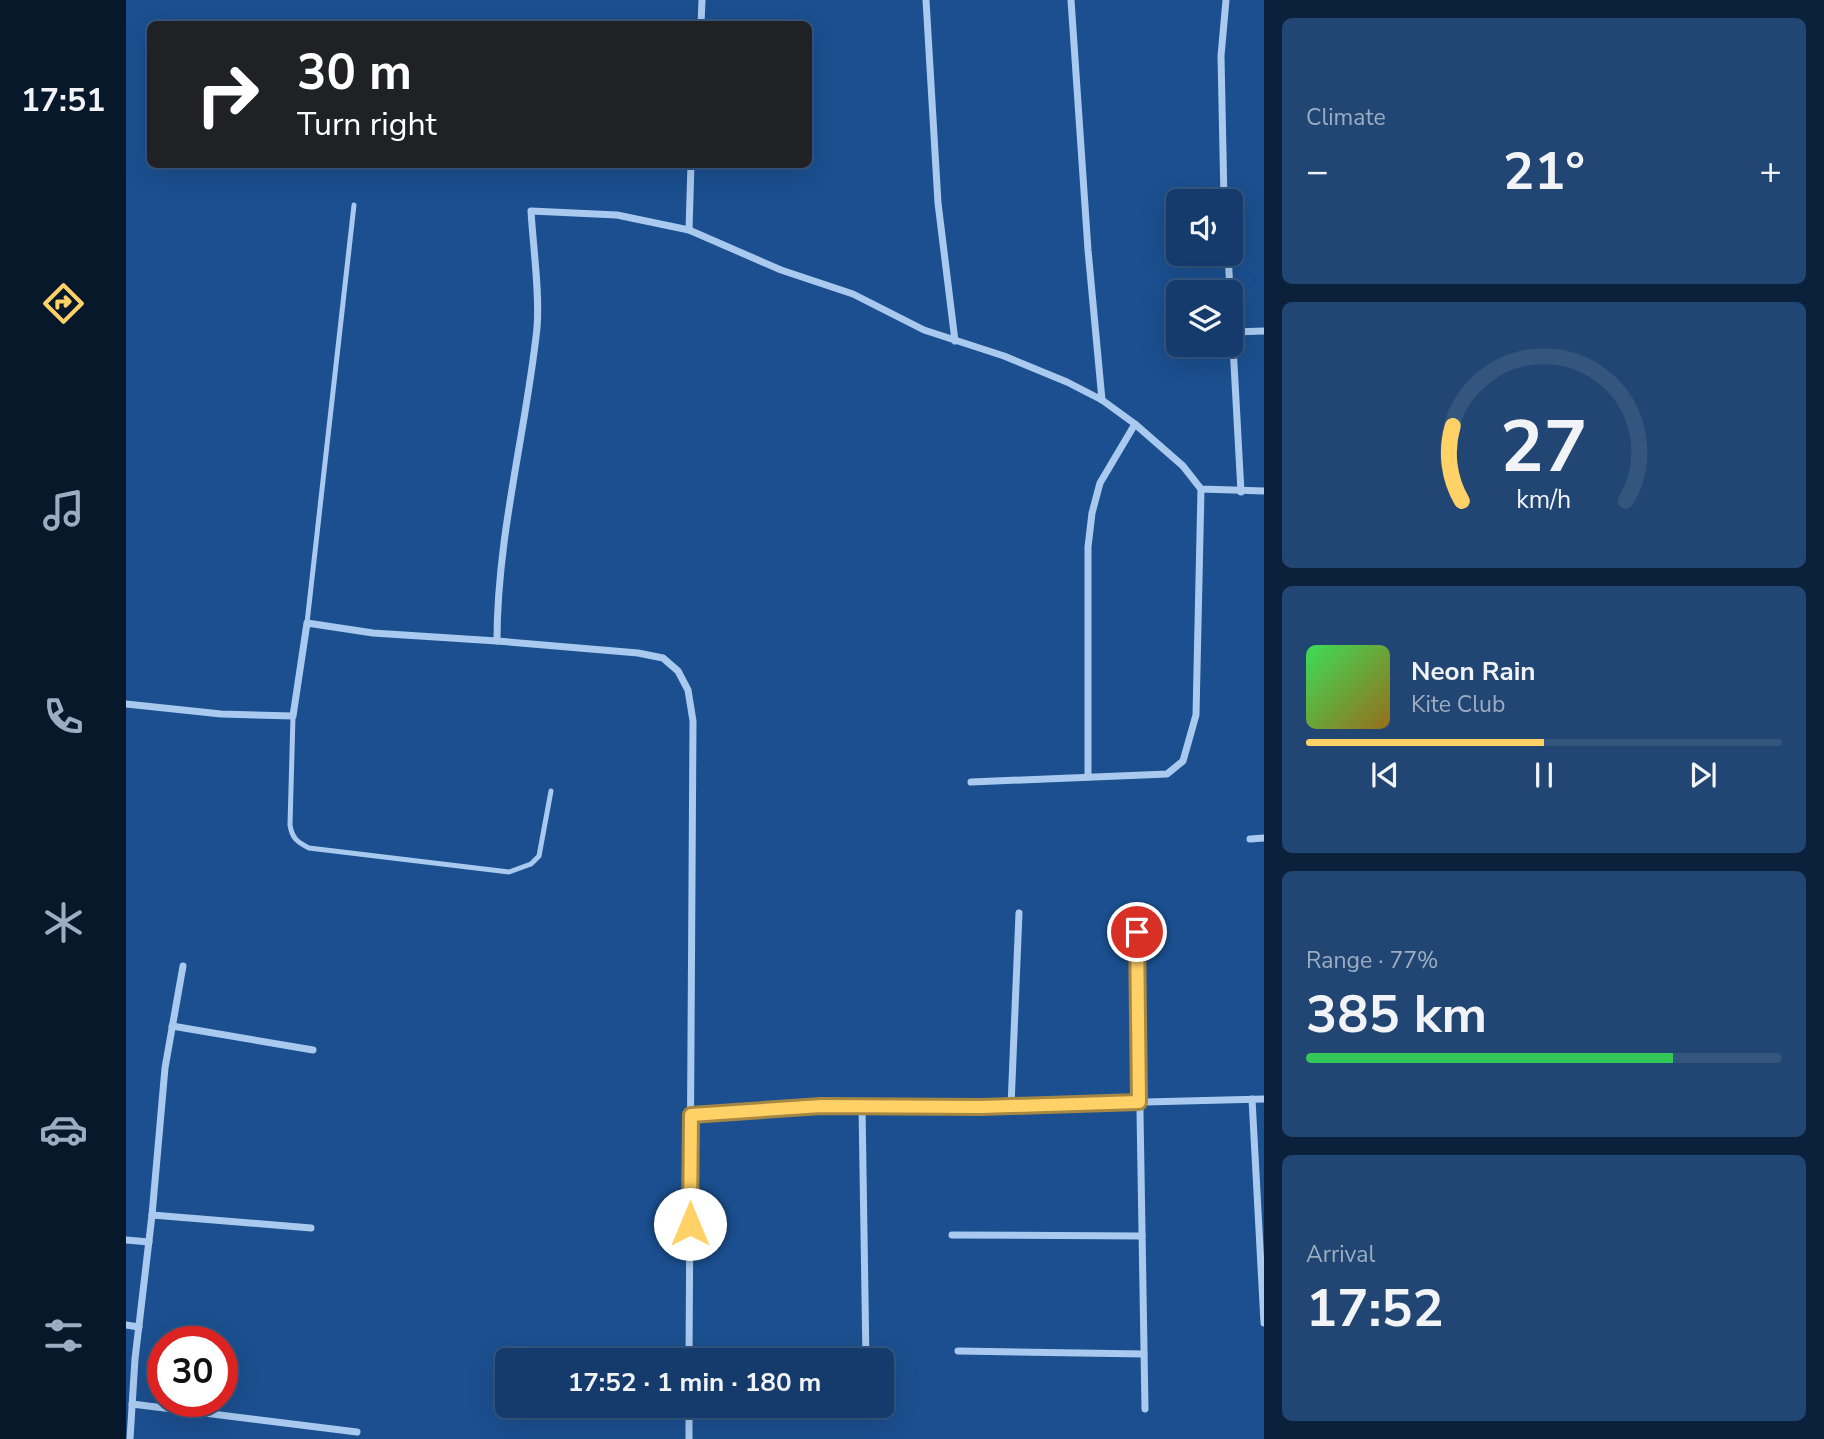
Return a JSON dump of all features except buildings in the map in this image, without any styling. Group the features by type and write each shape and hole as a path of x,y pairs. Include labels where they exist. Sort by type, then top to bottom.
{"street":[{"path":"701,21 702,0"},
{"path":"926,0 938,203 955,341"},
{"path":"1071,0 1088,250 1102,400"},
{"path":"1224,189 1221,56 1226,0"},
{"path":"689,230 691,168"},
{"path":"497,641 497,612 508,522 537,326 531,211 617,215 689,230 780,270 853,294 924,330 1067,382 1102,400 1135,424 1182,466 1201,489 1196,715 1183,761 1167,774 971,782"},
{"path":"1243,332 1264,331"},
{"path":"1234,357 1241,492"},
{"path":"1088,777 1088,547 1092,513 1100,483 1135,424"},
{"path":"1201,489 1264,491"},
{"path":"126,704 221,714 293,716 307,623 373,633 638,653 663,658 678,671 688,690 693,721 689,1348"},
{"path":"1250,839 1264,838"},
{"path":"1011,1105 1018,913"},
{"path":"1137,932 1145,1409"},
{"path":"130,1439 165,1068 183,966"},
{"path":"172,1026 313,1050"},
{"path":"1252,1099 1264,1323"},
{"path":"691,1115 862,1106 1264,1099"},
{"path":"862,1106 866,1348"},
{"path":"152,1215 311,1228"},
{"path":"952,1235 1142,1236"},
{"path":"126,1240 149,1242"},
{"path":"126,1325 139,1327"},
{"path":"958,1350 1144,1354"},
{"path":"132,1404 357,1432"},
{"path":"689,1418 689,1439"}],"lane":[{"path":"307,623 354,205"},
{"path":"293,716 290,825 292,836 298,843 309,848 509,872 520,870 539,856 551,791"}],"route":[{"path":"690,1224 691,1115 821,1106 981,1107 1139,1102 1137,932"}]}
